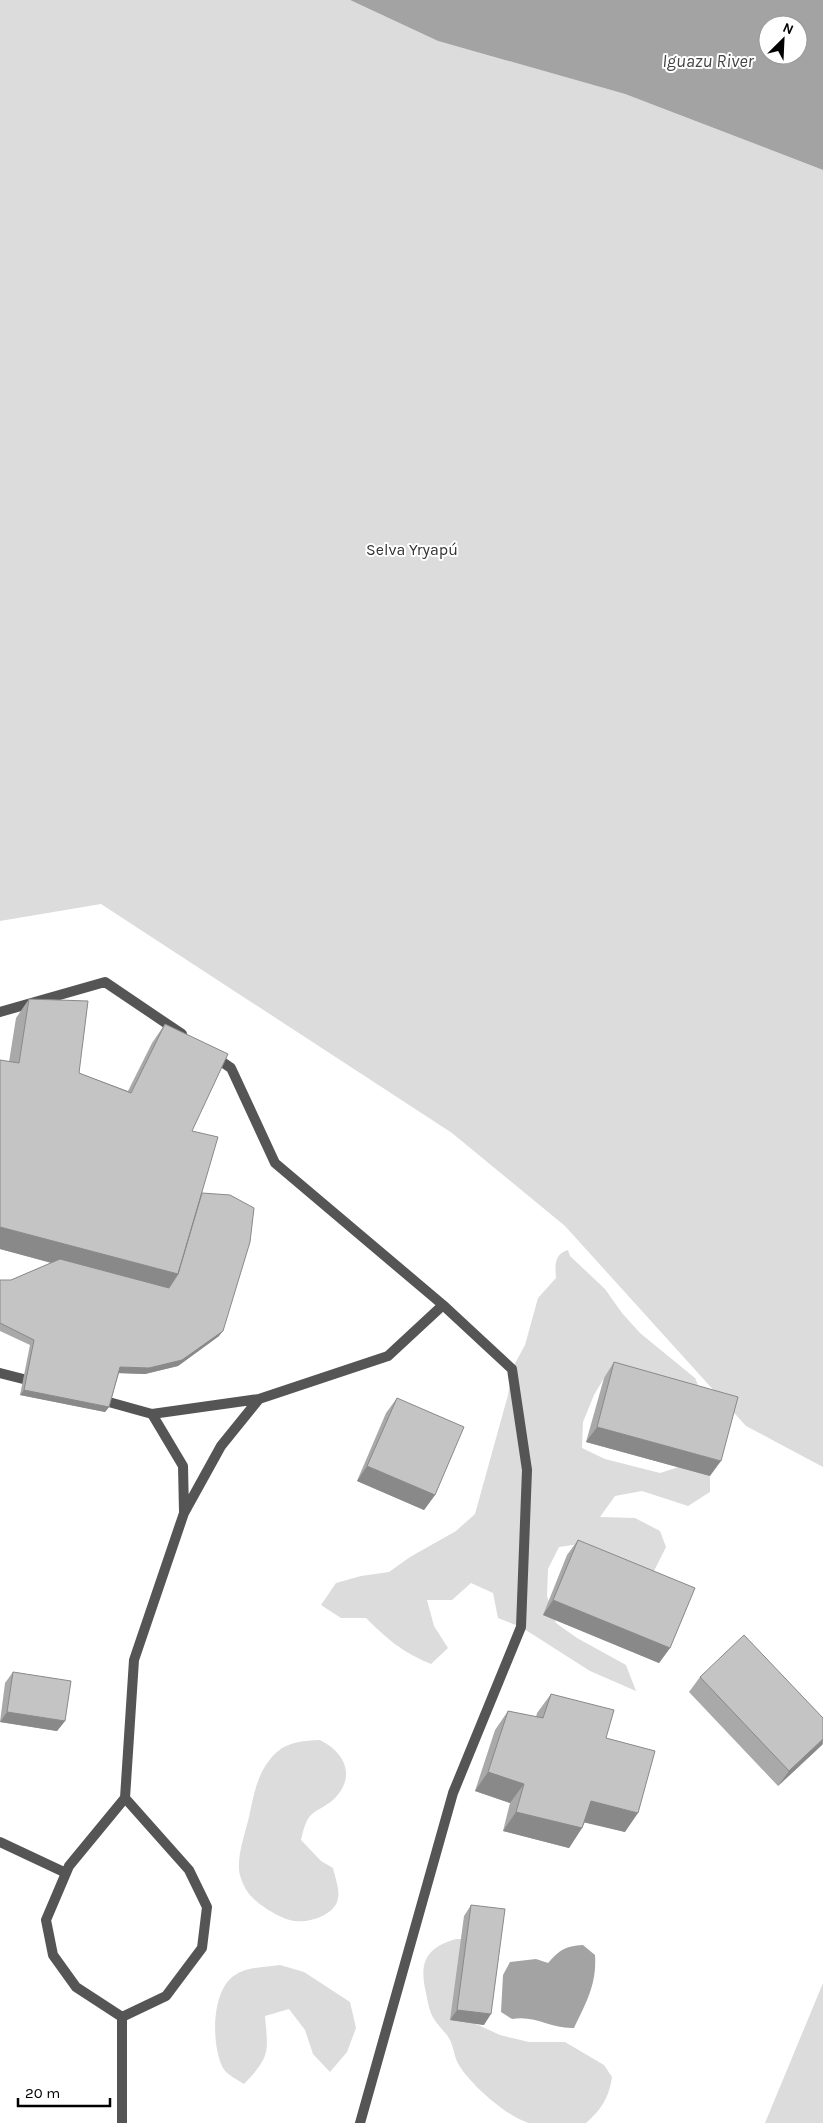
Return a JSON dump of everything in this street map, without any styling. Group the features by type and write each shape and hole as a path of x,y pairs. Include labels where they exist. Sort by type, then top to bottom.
{"lane":[{"path":"0,1012 106,982 231,1068 275,1163 442,1306 512,1369 527,1470 521,1627 453,1793 360,2123"},
{"path":"86,1396 152,1414 259,1399 388,1356 442,1306"},
{"path":"0,1373 48,1386"},
{"path":"122,2017 76,1987 53,1955 46,1920 69,1866 125,1798 134,1660 184,1512 221,1446 259,1399"},
{"path":"152,1414 183,1466 184,1512"},
{"path":"122,2017 166,1996 202,1948 207,1907 189,1870 125,1798"},
{"path":"0,1842 66,1873"},
{"path":"122,2017 122,2123"}],"green space":[{"name":"Selva Yryapú","path":"0,0 350,0 438,41 625,94 823,170 823,1467 746,1426 565,1226 452,1133 101,904 0,921"},
{"path":"568,1250 570,1256 605,1289 622,1313 640,1333 695,1378 702,1394 628,1368 604,1378 594,1395 583,1422 582,1448 605,1459 660,1473 685,1465 710,1476 710,1492 688,1506 642,1491 615,1496 600,1517 635,1518 660,1531 666,1547 652,1575 586,1543 559,1547 548,1569 547,1596 556,1623 577,1638 626,1665 636,1691 590,1671 521,1627 498,1618 493,1593 471,1583 452,1600 427,1600 434,1626 448,1648 431,1664 412,1655 396,1644 366,1618 341,1618 321,1605 336,1583 361,1576 389,1572 410,1557 456,1531 475,1514 508,1395 512,1369 525,1345 538,1298 556,1278 556,1261 558,1257"},
{"path":"320,1740 329,1745 342,1759 345,1766 345,1782 341,1791 334,1799 309,1817 301,1840 321,1861 333,1868 338,1887 338,1898 332,1909 321,1917 307,1921 295,1921 283,1918 270,1911 249,1894 240,1876 240,1857 255,1790 265,1766 282,1748 297,1742"},
{"path":"456,1939 472,1939 474,2023 500,2035 529,2042 565,2042 604,2065 612,2077 609,2091 600,2108 586,2123 529,2123 520,2120 490,2099 464,2073 457,2062 450,2040 431,2013 423,1973 424,1965 431,1952 437,1947"},
{"path":"280,1965 304,1972 350,2002 356,2028 347,2052 330,2072 313,2054 305,2030 289,2009 265,2016 266,2053 259,2067 244,2084 225,2071 219,2058 215,2032 217,2005 227,1982 235,1975 251,1969"},
{"path":"823,1983 823,2123 765,2123"}],"water":[{"name":"Iguazu River","path":"350,0 823,0 823,170 625,94 438,41"},
{"path":"583,1945 595,1955 594,1975 590,1993 574,2028 566,2028 536,2020 512,2019 501,2012 503,1975 510,1962 536,1959 548,1963 563,1950 572,1946"}],"building":[{"path":"29,999 88,1001 79,1073 131,1093 165,1024 228,1054 192,1131 218,1137 178,1274 0,1227 0,1060 19,1063"},
{"path":"202,1193 230,1195 254,1208 250,1242 223,1331 182,1360 149,1368 120,1367 109,1407 24,1390 34,1340 0,1323 0,1280 11,1280 60,1259 169,1288 178,1274"},
{"path":"614,1362 738,1397 721,1461 597,1427"},
{"path":"397,1398 464,1427 435,1495 367,1466"},
{"path":"578,1540 695,1588 670,1648 553,1600"},
{"path":"744,1635 823,1718 823,1739 789,1771 700,1677"},
{"path":"13,1672 71,1681 65,1721 7,1712"},
{"path":"551,1694 614,1710 606,1738 655,1751 638,1813 591,1801 582,1828 516,1812 524,1784 488,1772 508,1711 543,1718"},
{"path":"471,1905 505,1909 491,2014 457,2010"}]}
